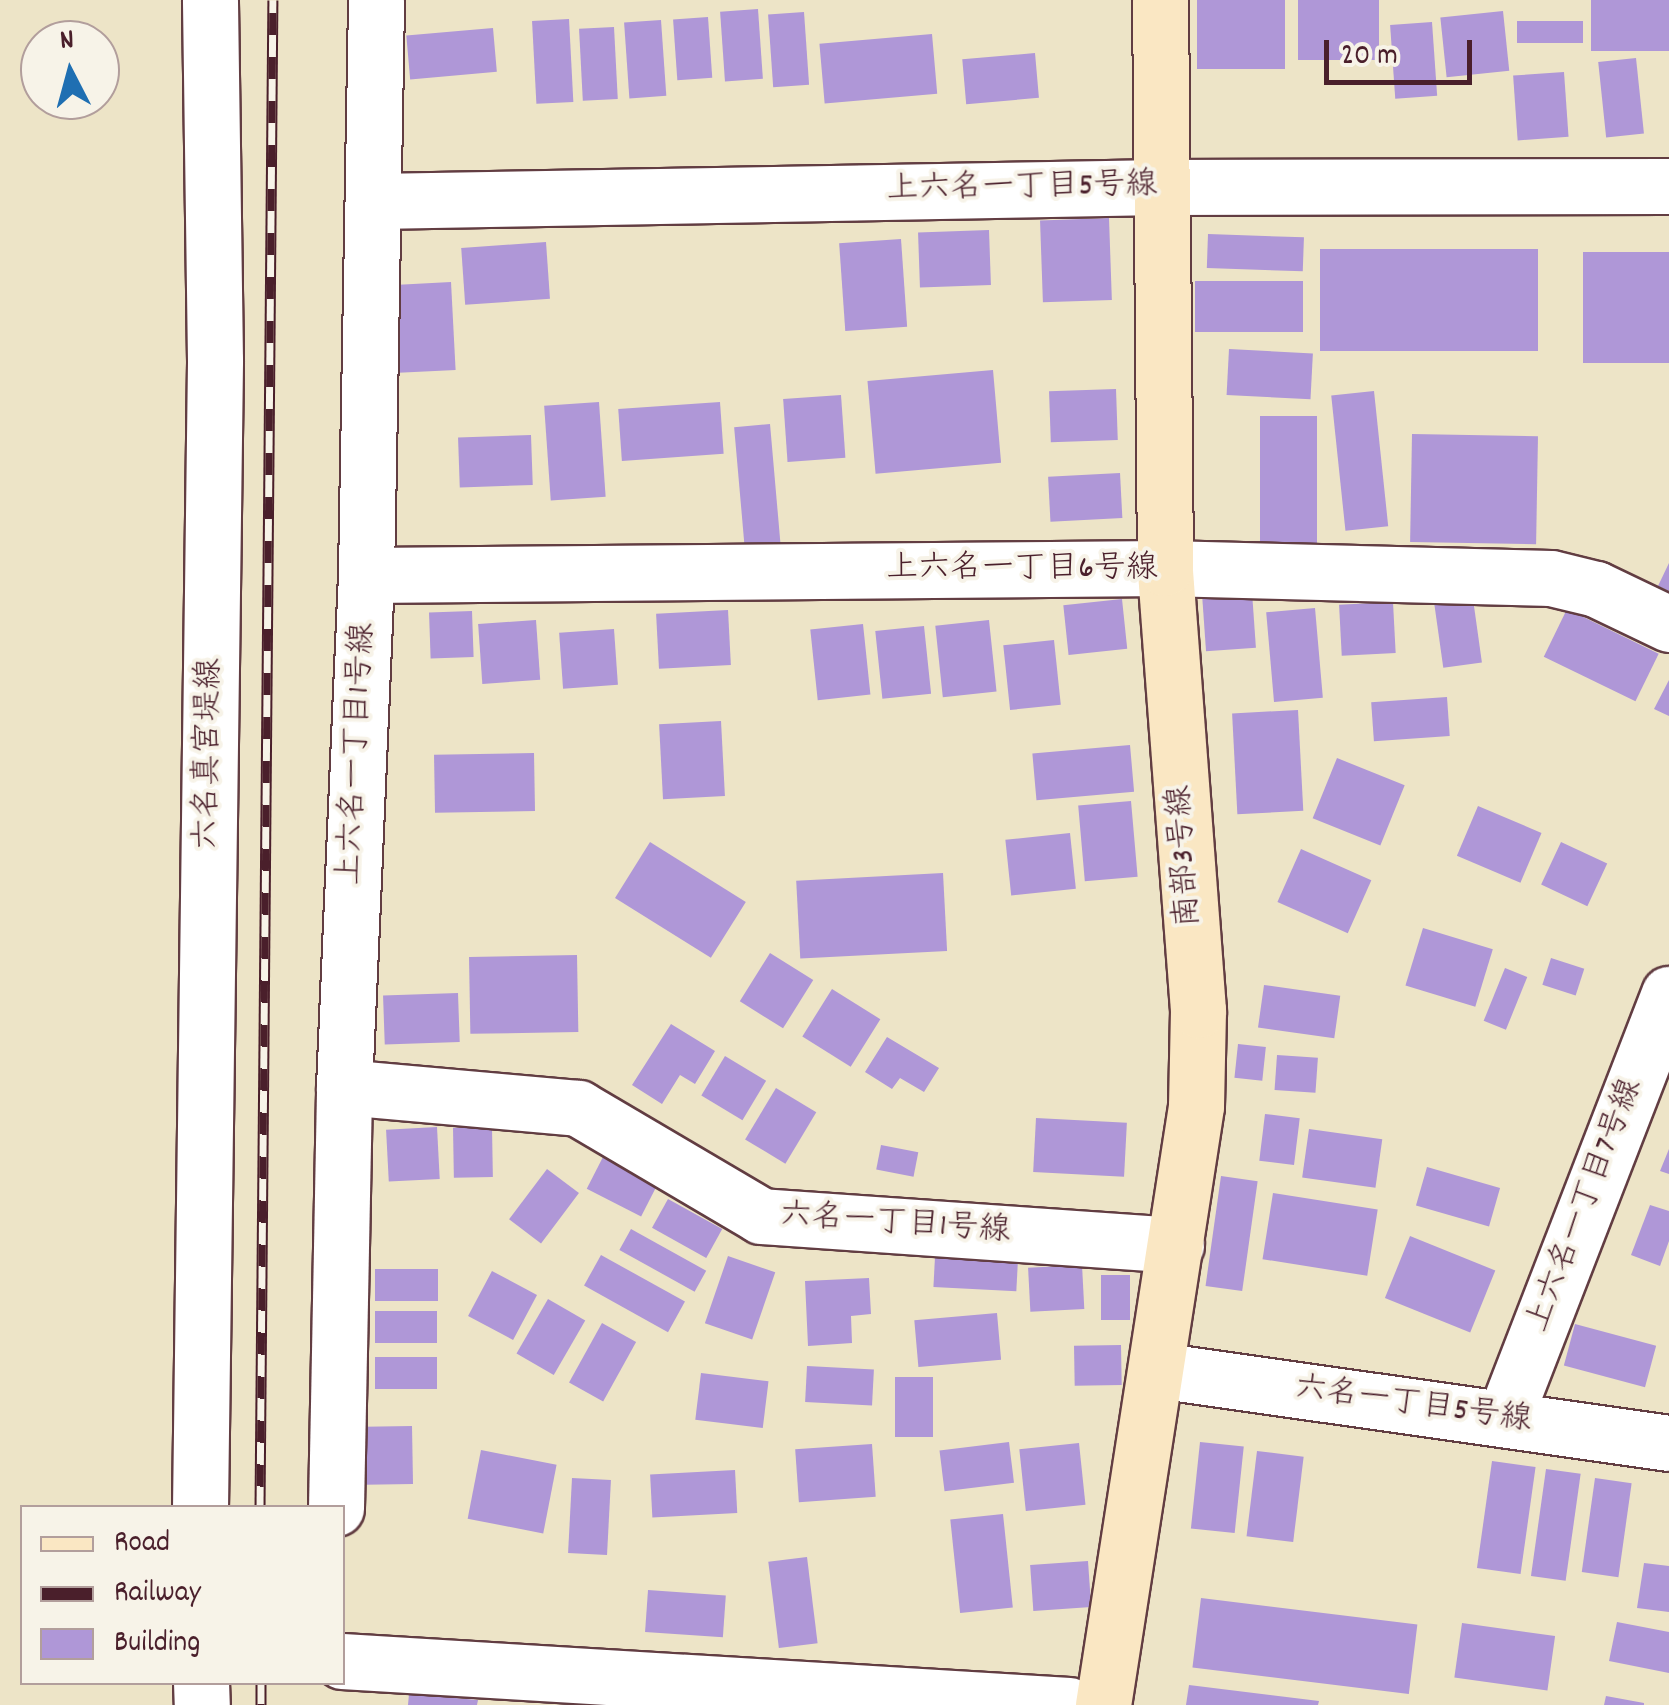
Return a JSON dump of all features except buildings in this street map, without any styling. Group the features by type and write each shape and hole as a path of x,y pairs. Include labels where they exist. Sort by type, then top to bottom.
{"street":[{"name":"六名真宮堤線","path":"200,1505 214,400 210,0"},
{"name":"上六名一丁目1号線","path":"336,1505 344,1087 366,575 376,0"},
{"name":"南部3号線","path":"1102,1705 1196,1106 1198,1010 1165,568 1160,0"},
{"name":"上六名一丁目5号線","path":"375,201 1161,187 1669,186"},
{"name":"上六名一丁目6号線","path":"366,575 1165,568 1552,578 1596,588 1669,624"},
{"name":"上六名一丁目7号線","path":"1504,1419 1669,994"},
{"name":"六名一丁目1号線","path":"344,1087 578,1108 761,1216 1176,1244"},
{"name":"六名一丁目5号線","path":"1157,1370 1669,1443"},
{"path":"345,1664 730,1695 1069,1705"}],"railway":[{"path":"260,1505 273,0"},
{"path":"261,1685 261,1705"}]}
